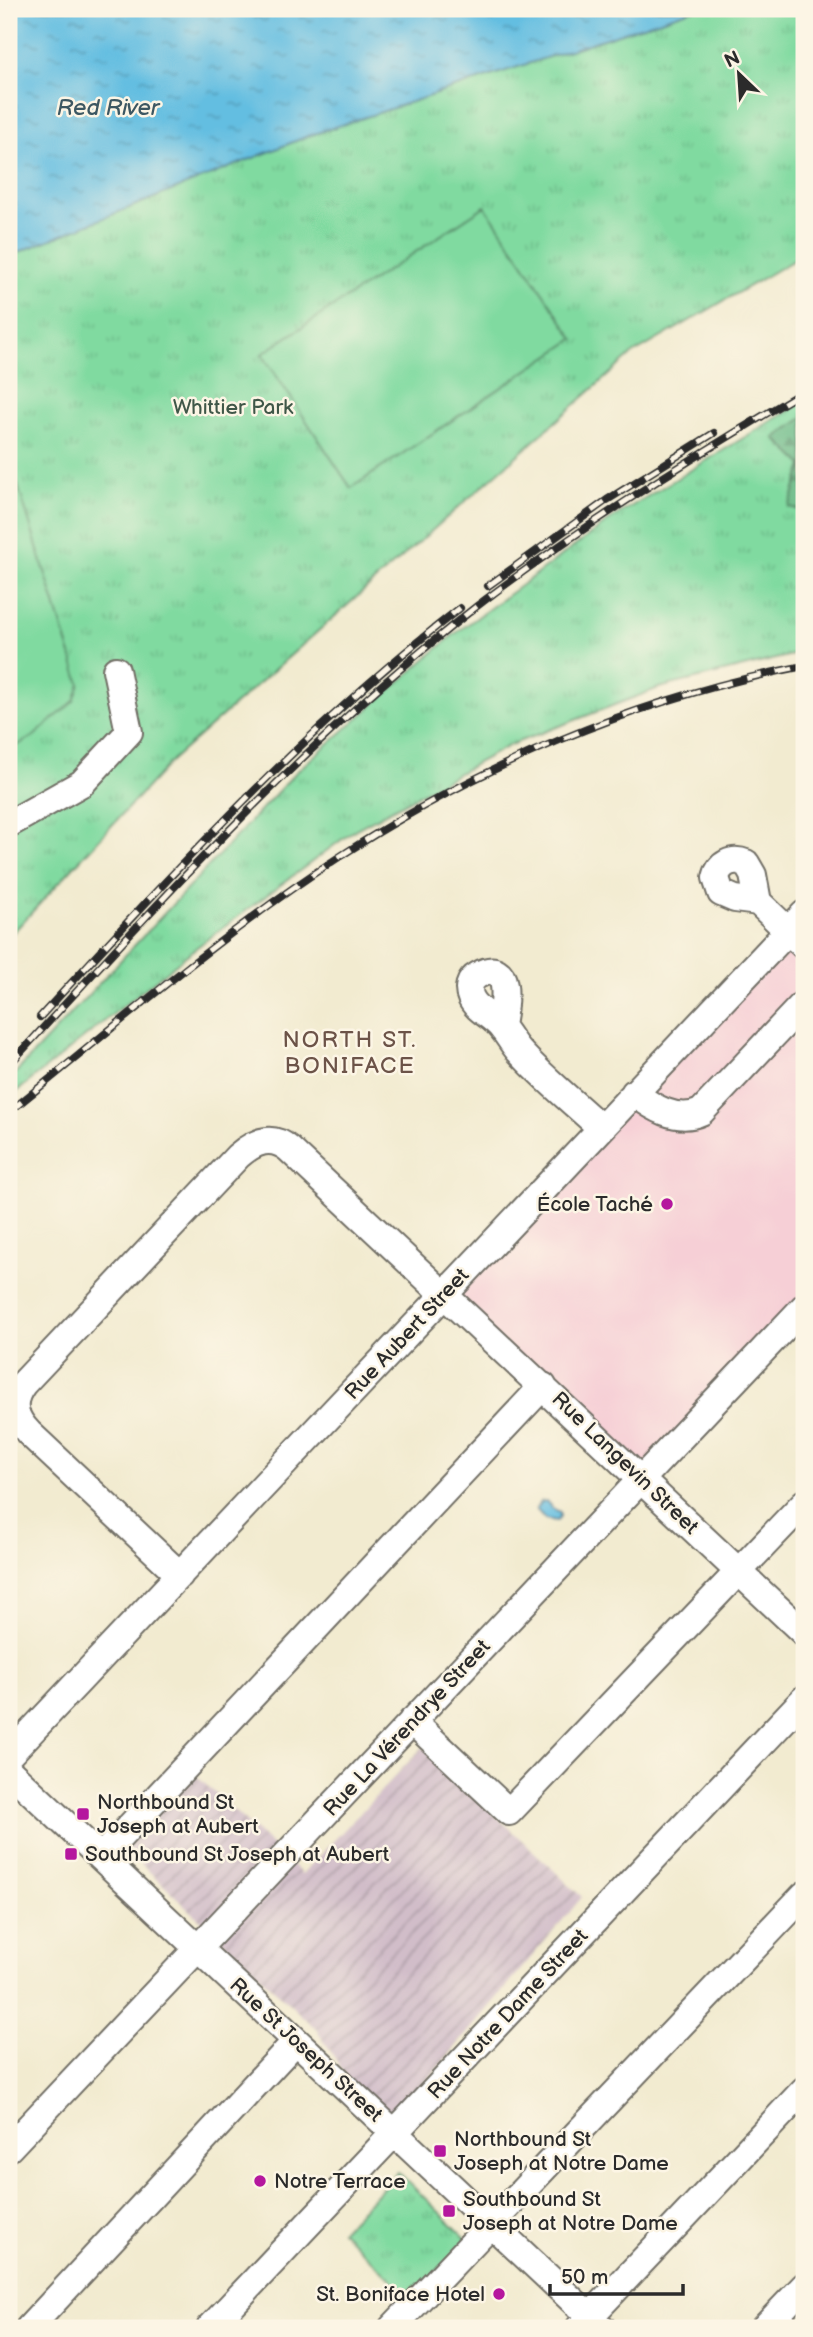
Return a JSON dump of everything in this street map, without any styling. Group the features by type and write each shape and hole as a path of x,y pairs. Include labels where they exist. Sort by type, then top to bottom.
{"street":[{"path":"9,824 82,783 128,732 116,670"},
{"path":"758,902 798,930"},
{"name":"Rue Aubert Street","path":"9,1755 634,1093 798,930"},
{"path":"634,1093 655,1109 693,1116 701,1112 804,1003"},
{"path":"501,1026 519,1051 601,1128"},
{"name":"Rue Langevin Street","path":"180,1575 22,1425 14,1409 17,1392 238,1157 251,1146 266,1140 282,1143 289,1149 804,1633"},
{"name":"Rue La Vérendrye Street","path":"9,2148 804,1307"},
{"path":"101,1857 543,1386"},
{"path":"412,1721 509,1812 804,1503"},
{"name":"Rue Notre Dame Street","path":"211,2328 804,1699"},
{"name":"Rue St Joseph Street","path":"9,1771 492,2225 591,2324"},
{"path":"392,2328 804,1895"},
{"path":"29,2328 296,2041"},
{"path":"591,2324 804,2090"},
{"path":"764,2328 804,2286"}],"shaded area":[{"name":"École Taché","path":"804,925 804,1307 641,1479 444,1294"},
{"path":"423,1747 582,1897 382,2134 318,2031 120,1844 190,1770 302,1874"}],"green space":[{"name":"Whittier Park","path":"694,9 804,9 804,254 631,355 172,760 9,937 9,256 308,136"},
{"path":"485,206 574,339 351,488 262,354"},
{"path":"804,401 804,652 659,688 510,745 356,829 193,950 9,1098 9,1080 297,771 452,636 617,515"},
{"path":"804,412 804,511 789,507 803,465 775,438 803,418"},
{"path":"9,457 80,684 74,701 34,736 9,750"},
{"path":"398,2172 468,2240 412,2299 341,2231"}],"water":[{"name":"Red River","path":"9,9 694,9 308,136 9,256"},
{"path":"546,1501 560,1512 557,1521 545,1519 536,1509 540,1502"}],"railway":[{"path":"9,1065 120,944 234,826 292,768 413,658 477,606 597,520 804,391"},
{"path":"488,586 607,500 714,433"},
{"path":"40,1017 190,856 294,752 403,654 460,608"},
{"path":"9,1112 251,918 390,825 502,766 620,717 680,697 804,666"}],"place":[{"name":"École Taché","path":"667,1204"},
{"name":"Northbound St Joseph at Aubert","path":"83,1814"},
{"name":"Southbound St Joseph at Aubert","path":"71,1854"},
{"name":"Northbound St Joseph at Notre Dame","path":"440,2151"},
{"name":"Notre Terrace","path":"260,2181"},
{"name":"Southbound St Joseph at Notre Dame","path":"449,2211"},
{"name":"St. Boniface Hotel","path":"499,2294"}],"district":[{"name":"NORTH ST. BONIFACE","path":"350,1053"}]}
